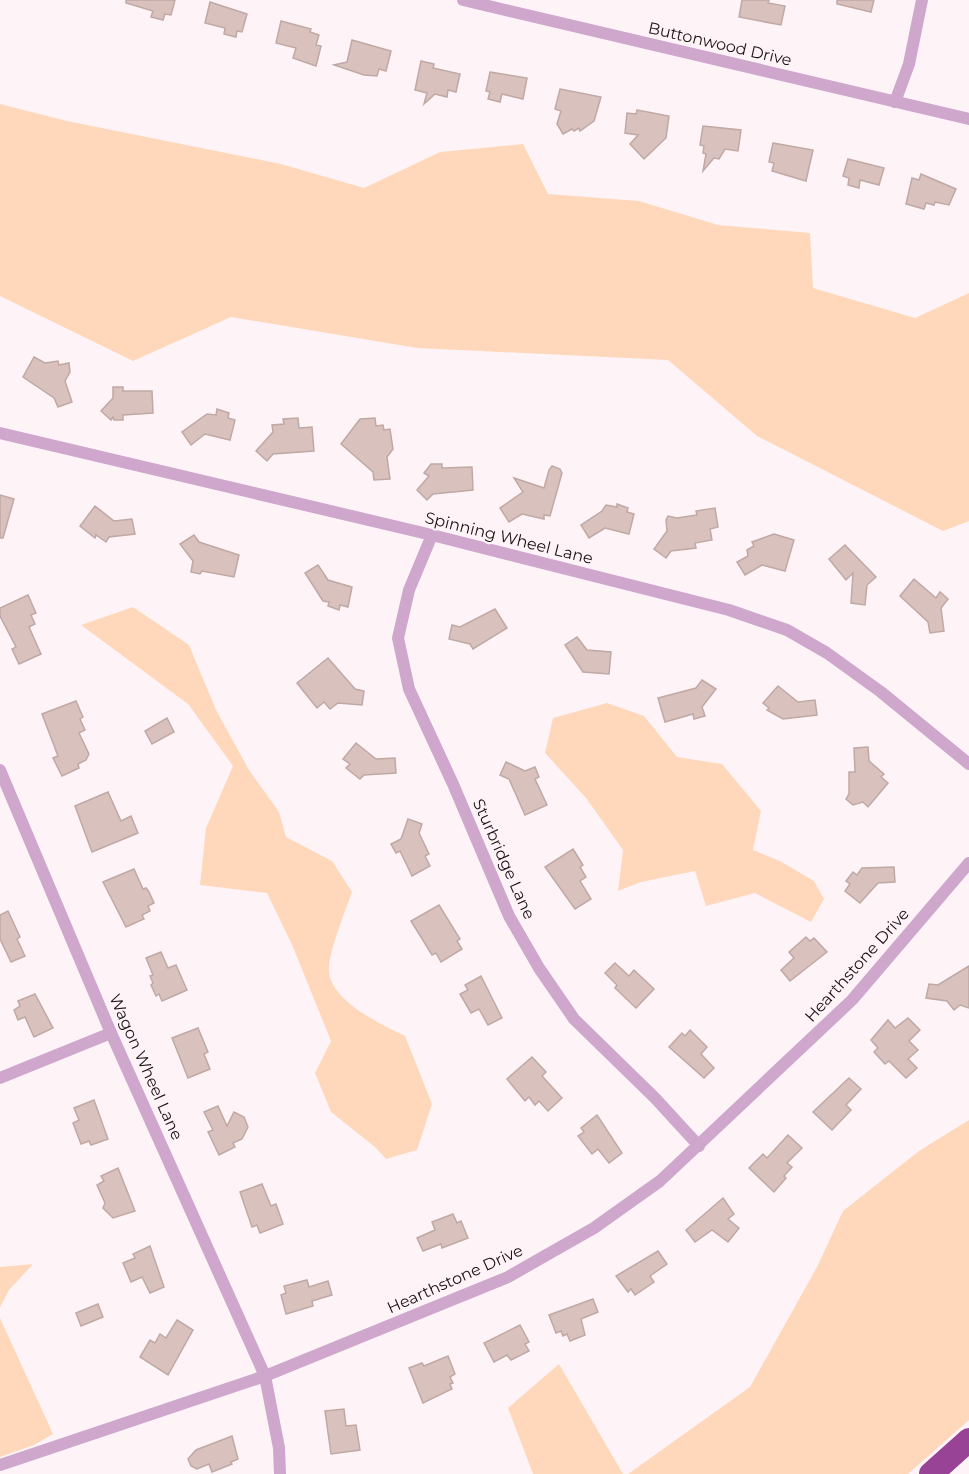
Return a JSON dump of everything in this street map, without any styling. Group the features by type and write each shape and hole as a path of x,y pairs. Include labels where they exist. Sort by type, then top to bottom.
{"highway":[{"path":"931,1474 969,1440"}],"street":[{"name":"Buttonwood Drive","path":"463,0 969,119"},
{"path":"895,102 909,64 922,0"},
{"name":"Spinning Wheel Lane","path":"0,433 432,535 729,610 787,630 827,653 880,692 969,764"},
{"name":"Sturbridge Lane","path":"432,535 409,590 398,638 409,689 453,784 508,916 573,1019 655,1098 699,1146"},
{"name":"Wagon Wheel Lane","path":"0,770 111,1033 265,1376 279,1448 280,1474"},
{"name":"Hearthstone Drive","path":"0,1465 265,1376 508,1277 594,1228 660,1182 852,1000 969,863"},
{"path":"0,1078 111,1033"}],"shaded area":[{"path":"0,104 67,121 281,164 364,188 440,152 523,144 548,194 639,201 718,225 810,233 813,288 915,318 969,293 969,521 943,531 757,436 668,360 417,348 231,317 133,361 0,296"},
{"path":"133,607 189,645 216,710 249,770 279,812 286,837 332,861 352,892 334,944 329,972 332,983 348,1002 359,1011 405,1036 432,1104 417,1150 386,1159 375,1147 331,1112 315,1073 331,1041 293,947 267,893 200,885 206,828 233,766 188,704 81,625"},
{"path":"607,703 644,716 677,757 722,764 761,811 753,850 780,861 814,881 824,899 811,922 755,893 706,906 695,871 641,882 618,891 623,850 586,798 545,753 553,718"},
{"path":"969,1120 969,1420 908,1474 628,1474 750,1387 817,1267 843,1211 919,1151"},
{"path":"33,1264 9,1290 0,1307 0,1267"},
{"path":"0,1318 53,1434 34,1445 0,1457"},
{"path":"559,1364 623,1474 533,1474 508,1408"}],"building":[{"path":"126,0 175,0 171,15 165,14 163,20 151,17 153,11 126,3"},
{"path":"742,0 769,0 768,3 785,6 781,25 739,17"},
{"path":"837,0 874,0 871,12 837,4"},
{"path":"210,2 247,14 242,32 237,31 236,37 224,34 225,28 205,23"},
{"path":"281,21 311,29 310,32 319,35 316,45 321,46 316,66 293,58 296,48 276,43"},
{"path":"352,40 391,51 386,71 379,69 377,76 364,75 334,65 347,62"},
{"path":"421,61 434,64 433,68 460,74 456,92 448,90 447,97 435,94 424,104 427,93 415,90"},
{"path":"490,72 527,78 523,99 502,94 500,102 488,99 490,92 486,91"},
{"path":"560,89 601,97 594,121 580,131 579,128 574,131 572,129 563,134 557,124 561,111 555,109"},
{"path":"637,110 669,116 666,138 644,159 630,144 638,135 625,133 627,113 636,114"},
{"path":"703,126 741,130 738,151 725,149 719,159 714,158 703,171 706,154 703,153 704,146 700,145"},
{"path":"773,143 813,150 806,181 772,171 774,163 769,162"},
{"path":"848,159 884,168 879,185 860,180 859,188 848,185 849,178 843,176"},
{"path":"921,174 956,189 949,205 926,203 924,209 906,204 912,178 919,180"},
{"path":"34,357 45,363 58,361 59,365 69,363 70,372 65,381 72,402 58,407 54,398 23,377"},
{"path":"113,387 123,387 123,391 152,391 153,413 123,415 123,420 114,420 113,417 111,420 101,411 113,398"},
{"path":"217,409 229,413 228,418 235,420 230,440 205,434 191,445 182,432 207,414 216,415"},
{"path":"298,418 299,428 312,427 314,451 273,454 267,461 256,451 273,432 272,425 284,424 283,419"},
{"path":"375,418 376,426 383,425 384,430 390,429 393,449 387,457 390,479 374,480 373,472 341,444 360,419"},
{"path":"431,464 442,464 442,468 472,467 473,490 433,494 427,500 417,490 429,476 424,473"},
{"path":"552,466 560,469 562,473 550,516 544,515 544,519 522,514 509,522 500,508 523,492 514,478 544,488"},
{"path":"0,495 14,499 3,538 0,538"},
{"path":"617,504 628,508 627,512 634,514 629,534 605,528 589,538 581,525 602,511 606,505 617,507"},
{"path":"95,506 114,521 132,519 135,534 109,537 106,542 96,535 95,538 80,526"},
{"path":"715,508 718,527 710,529 712,540 695,543 696,548 671,551 666,558 654,549 667,531 668,516 677,518 697,515 696,511"},
{"path":"774,534 794,540 785,571 762,565 745,575 737,562 748,556 747,550 754,546 752,542"},
{"path":"194,535 199,542 239,555 234,577 202,571 200,574 191,572 193,561 180,544"},
{"path":"845,545 876,577 867,585 865,605 851,603 853,573 846,580 829,559"},
{"path":"318,565 328,580 352,587 348,607 340,605 339,610 328,606 329,602 323,601 305,573"},
{"path":"914,579 936,598 940,592 948,599 941,608 944,631 930,633 928,622 900,596"},
{"path":"28,595 36,613 31,615 35,624 29,627 41,654 19,664 12,649 16,647 0,616 0,608"},
{"path":"495,609 507,628 473,649 470,644 449,639 452,625 460,627"},
{"path":"577,637 587,650 611,652 609,674 583,672 565,645"},
{"path":"328,658 355,689 364,691 362,705 338,703 330,709 324,702 317,708 297,683"},
{"path":"702,680 716,689 702,707 705,716 694,719 693,714 665,722 658,698 696,688"},
{"path":"778,686 798,702 815,700 817,715 783,719 767,710 769,708 763,703"},
{"path":"76,701 83,717 80,719 85,730 79,733 89,754 86,760 78,764 79,768 62,776 53,758 58,756 42,714"},
{"path":"167,718 174,732 152,744 145,731"},
{"path":"356,743 376,759 395,758 396,773 364,775 360,779 346,768 350,764 343,759"},
{"path":"868,747 869,761 884,774 881,777 888,783 868,807 863,802 853,805 846,799 849,794 849,772 855,772 854,748"},
{"path":"506,762 525,771 535,767 539,777 535,779 547,805 525,815 509,779 500,775"},
{"path":"108,792 121,821 131,816 138,833 92,852 75,806"},
{"path":"408,819 422,824 419,833 429,854 425,856 430,866 412,876 400,851 396,853 391,844 401,839"},
{"path":"573,849 583,865 580,867 586,877 580,881 591,899 575,909 545,867"},
{"path":"894,867 895,882 878,883 860,903 845,891 850,884 846,881 853,872 857,875 862,868"},
{"path":"134,869 143,889 146,888 154,903 148,906 150,911 142,915 144,919 126,927 103,882"},
{"path":"439,905 460,939 457,941 462,949 441,962 436,953 432,955 411,921"},
{"path":"8,911 20,937 17,939 25,956 11,962 0,939 0,915"},
{"path":"806,937 810,941 814,938 827,952 790,981 781,970 794,958 789,952"},
{"path":"161,952 168,968 176,965 187,990 162,1001 159,994 156,996 151,985 153,983 150,976 153,975 146,958"},
{"path":"615,963 629,976 634,970 654,989 636,1008 615,988 617,985 605,973"},
{"path":"969,966 969,1008 960,1005 954,1010 947,1001 926,998 929,984 938,985"},
{"path":"481,976 502,1018 488,1025 479,1009 471,1013 460,994 468,990 465,985"},
{"path":"35,994 53,1028 34,1037 25,1017 18,1020 14,1010 20,1006 18,1001"},
{"path":"908,1018 920,1030 909,1041 918,1050 908,1059 917,1068 906,1078 889,1061 885,1064 874,1052 878,1048 871,1040 888,1020 895,1028"},
{"path":"198,1028 208,1052 204,1054 210,1069 188,1078 172,1038"},
{"path":"690,1030 707,1047 701,1054 714,1068 704,1078 669,1047 682,1033 685,1036"},
{"path":"532,1057 546,1072 542,1076 562,1098 548,1111 539,1101 535,1105 529,1097 525,1101 507,1079"},
{"path":"849,1078 861,1089 846,1105 851,1110 832,1130 813,1112"},
{"path":"94,1100 108,1139 91,1145 89,1141 81,1144 73,1123 79,1120 74,1108"},
{"path":"218,1106 227,1126 234,1112 244,1117 248,1127 242,1139 233,1143 235,1147 219,1155 208,1132 213,1130 204,1112"},
{"path":"597,1115 622,1153 609,1163 598,1149 592,1154 578,1136 584,1132 581,1128"},
{"path":"788,1135 802,1148 787,1163 792,1167 774,1192 749,1168 763,1154 767,1158"},
{"path":"118,1168 135,1211 113,1218 103,1208 105,1203 97,1185 104,1181 101,1176"},
{"path":"262,1184 271,1206 276,1204 283,1224 260,1233 257,1225 252,1227 240,1192"},
{"path":"723,1198 734,1214 728,1219 739,1228 728,1242 712,1230 695,1242 686,1230"},
{"path":"453,1214 457,1223 461,1221 468,1238 442,1248 441,1244 423,1251 417,1238 435,1230 432,1222"},
{"path":"150,1246 164,1287 150,1293 142,1277 131,1282 123,1263 135,1258 133,1254"},
{"path":"658,1251 667,1264 650,1276 654,1282 635,1295 631,1289 628,1292 616,1276"},
{"path":"307,1280 309,1287 328,1281 332,1295 312,1301 313,1306 286,1314 281,1295 286,1293 284,1286"},
{"path":"593,1299 598,1312 581,1319 585,1335 570,1341 567,1334 563,1336 561,1331 556,1333 549,1315"},
{"path":"98,1304 103,1317 81,1326 76,1313"},
{"path":"177,1320 193,1330 168,1375 140,1357 150,1340 155,1343 160,1334 166,1338"},
{"path":"520,1325 529,1342 525,1344 529,1351 511,1360 507,1355 494,1362 484,1343"},
{"path":"448,1356 455,1374 450,1377 453,1383 450,1384 452,1389 423,1403 409,1368 422,1363 424,1366"},
{"path":"344,1409 346,1426 356,1425 360,1450 331,1454 325,1411"},
{"path":"232,1436 238,1459 231,1462 232,1464 212,1472 209,1464 197,1469 191,1466 188,1459 196,1450"}]}
